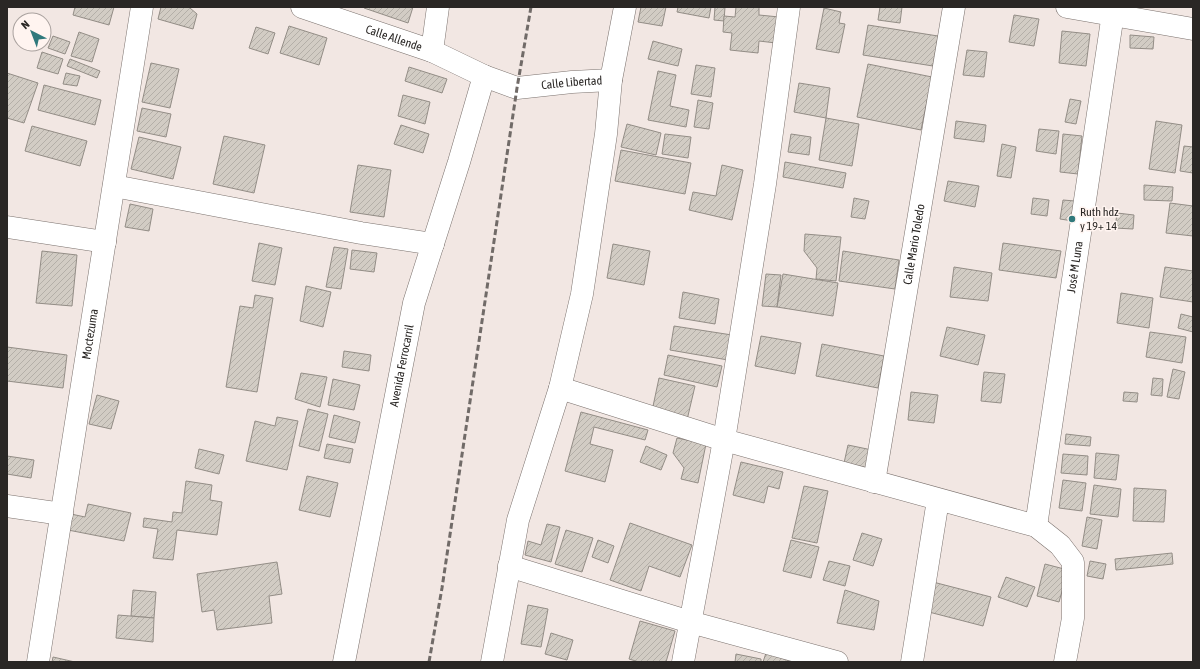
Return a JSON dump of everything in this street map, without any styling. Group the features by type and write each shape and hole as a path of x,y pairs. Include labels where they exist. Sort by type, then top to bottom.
{"street":[{"name":"Moctezuma","path":"38,662 142,7"},
{"name":"Calle Allende","path":"302,7 432,51 484,76"},
{"path":"432,51 438,7"},
{"name":"Calle Libertad","path":"484,76 517,88 572,82 611,80 625,7"},
{"path":"683,662 724,440 765,184 789,7"},
{"name":"Calle Mario Toledo","path":"874,482 954,7"},
{"path":"1067,7 1114,11 1193,29"},
{"name":"José M Luna","path":"1036,526 1114,11"},
{"name":"Avenida Ferrocarril","path":"344,662 414,303 484,76"},
{"path":"492,662 518,520 560,388 584,278 606,134 611,80"},
{"path":"114,186 362,233 433,244"},
{"path":"7,227 105,242"},
{"path":"560,388 724,440 1036,526 1060,545 1073,562 1073,618 1065,662"},
{"path":"912,662 938,500"},
{"path":"7,506 62,514"},
{"path":"509,566 690,622 837,662"}],"building":[{"path":"75,7 114,7 109,25 73,15"},
{"path":"161,7 190,7 197,14 193,29 158,19"},
{"path":"364,7 413,7 408,23"},
{"path":"641,7 666,7 662,26 638,22"},
{"path":"678,7 711,7 709,18 677,12"},
{"path":"715,7 725,7 724,21 714,20"},
{"path":"736,7 759,7 759,15 779,17 776,43 759,41 758,53 730,50 732,33 723,32 724,16 735,17"},
{"path":"880,7 902,7 900,23 878,20"},
{"path":"824,8 841,12 839,23 845,24 839,53 816,49"},
{"path":"1014,15 1039,19 1034,46 1009,42"},
{"path":"868,25 938,36 933,66 863,55"},
{"path":"289,26 327,38 319,65 280,53"},
{"path":"256,27 275,33 268,54 249,48"},
{"path":"1062,31 1090,34 1086,66 1059,63"},
{"path":"79,32 99,39 92,62 71,56"},
{"path":"1130,35 1154,37 1153,49 1130,48"},
{"path":"53,36 70,42 65,54 52,49"},
{"path":"653,41 682,49 678,66 648,59"},
{"path":"967,50 987,52 984,77 963,75"},
{"path":"42,52 63,59 58,74 37,68"},
{"path":"70,59 100,71 97,78 67,66"},
{"path":"151,63 179,69 170,108 142,102"},
{"path":"868,64 932,77 921,130 857,117"},
{"path":"696,65 715,68 711,97 691,94"},
{"path":"409,67 447,79 442,93 405,81"},
{"path":"658,71 676,75 670,106 689,110 686,127 648,120"},
{"path":"7,73 38,83 24,123 7,118"},
{"path":"66,73 80,76 77,86 63,84"},
{"path":"799,83 830,88 826,118 794,112"},
{"path":"44,85 101,100 95,125 38,110"},
{"path":"403,95 430,102 425,124 398,116"},
{"path":"1070,99 1081,101 1076,124 1065,122"},
{"path":"698,100 713,103 709,129 694,127"},
{"path":"142,108 171,114 166,137 137,131"},
{"path":"826,118 859,124 852,166 819,160"},
{"path":"956,121 986,125 984,142 954,138"},
{"path":"1156,121 1182,125 1175,173 1149,169"},
{"path":"627,124 661,133 656,155 621,147"},
{"path":"401,125 429,134 423,153 394,144"},
{"path":"32,126 87,141 80,166 25,151"},
{"path":"1039,129 1059,131 1056,154 1036,151"},
{"path":"665,134 691,137 688,158 662,154"},
{"path":"791,134 811,137 809,155 788,152"},
{"path":"1063,134 1082,136 1078,174 1060,172"},
{"path":"224,136 265,145 254,193 213,184"},
{"path":"139,137 181,147 173,179 131,169"},
{"path":"1002,144 1016,147 1011,178 997,176"},
{"path":"1184,146 1193,147 1193,173 1180,171"},
{"path":"621,150 691,163 685,194 615,181"},
{"path":"785,162 846,173 843,188 783,177"},
{"path":"358,165 391,170 384,217 350,212"},
{"path":"722,165 743,170 732,220 689,210 693,192 716,196"},
{"path":"948,181 979,186 975,207 944,201"},
{"path":"1144,185 1173,187 1172,201 1144,200"},
{"path":"854,198 869,201 865,219 851,217"},
{"path":"1033,198 1049,200 1047,216 1031,214"},
{"path":"1063,200 1075,201 1073,221 1060,219"},
{"path":"1170,203 1193,206 1193,236 1166,233"},
{"path":"130,204 153,209 149,231 125,227"},
{"path":"1117,213 1134,215 1133,229 1115,228"},
{"path":"805,234 841,237 836,281 816,279 817,268 804,251"},
{"path":"259,243 282,248 275,285 252,281"},
{"path":"1003,243 1061,251 1056,278 999,270"},
{"path":"613,244 650,251 644,285 607,278"},
{"path":"334,247 348,249 341,289 326,287"},
{"path":"352,250 377,253 374,272 350,269"},
{"path":"42,251 77,255 72,306 36,303"},
{"path":"843,251 899,260 895,289 839,281"},
{"path":"954,267 992,273 988,301 950,297"},
{"path":"1165,267 1193,271 1193,302 1160,297"},
{"path":"766,274 781,275 777,307 762,306"},
{"path":"783,274 838,283 833,316 777,307"},
{"path":"306,286 331,292 323,327 300,321"},
{"path":"683,292 719,299 715,324 679,318"},
{"path":"1121,293 1153,298 1149,328 1117,323"},
{"path":"255,295 273,298 257,392 226,387 240,306 253,308"},
{"path":"1181,314 1193,317 1193,332 1178,328"},
{"path":"674,326 732,335 728,360 670,350"},
{"path":"947,327 985,335 978,365 940,356"},
{"path":"1150,332 1186,337 1182,363 1146,357"},
{"path":"761,336 801,343 795,374 755,366"},
{"path":"822,344 884,356 878,388 816,376"},
{"path":"7,347 67,355 63,388 7,381"},
{"path":"344,351 371,355 369,371 342,367"},
{"path":"668,355 722,366 717,387 664,375"},
{"path":"1173,369 1185,372 1179,399 1167,397"},
{"path":"984,372 1005,374 1001,403 981,401"},
{"path":"301,373 327,377 320,407 295,399"},
{"path":"659,378 695,386 687,420 652,411"},
{"path":"1153,378 1163,379 1162,396 1151,395"},
{"path":"333,379 360,385 354,410 328,405"},
{"path":"911,392 938,395 934,423 908,420"},
{"path":"1124,392 1138,393 1137,402 1123,401"},
{"path":"97,395 119,401 111,429 89,424"},
{"path":"308,409 328,414 319,451 299,446"},
{"path":"581,412 648,430 645,440 594,427 590,444 613,450 605,482 565,471"},
{"path":"334,415 360,422 355,443 329,437"},
{"path":"277,417 298,421 287,470 246,461 255,421 275,426"},
{"path":"1066,434 1091,437 1090,446 1065,444"},
{"path":"677,438 706,444 698,483 681,479 684,468 673,453"},
{"path":"327,444 353,449 350,463 324,458"},
{"path":"848,445 872,450 868,468 844,463"},
{"path":"646,446 667,455 661,470 640,462"},
{"path":"199,449 224,455 219,474 195,468"},
{"path":"1096,453 1119,455 1116,480 1094,478"},
{"path":"1063,454 1088,456 1087,475 1061,473"},
{"path":"7,456 34,460 31,478 7,474"},
{"path":"741,462 783,472 779,489 768,486 764,503 733,495"},
{"path":"307,476 338,483 330,517 299,510"},
{"path":"1063,480 1086,483 1082,511 1059,508"},
{"path":"186,481 212,485 210,500 222,502 217,535 177,530 173,560 153,558 158,529 143,527 144,518 172,522 173,512 182,513"},
{"path":"1094,485 1121,489 1118,517 1090,514"},
{"path":"804,486 828,491 817,543 792,538"},
{"path":"1134,488 1166,490 1164,522 1133,521"},
{"path":"88,504 131,513 124,541 68,530 71,514 85,517"},
{"path":"1087,517 1102,520 1097,549 1082,546"},
{"path":"630,523 692,545 680,577 649,566 641,591 610,580"},
{"path":"547,524 560,527 551,562 525,555 528,541 541,545"},
{"path":"566,530 593,538 582,572 555,564"},
{"path":"862,533 882,539 873,566 853,560"},
{"path":"598,540 614,546 608,563 592,557"},
{"path":"791,540 819,547 811,578 783,571"},
{"path":"1172,553 1173,564 1116,570 1115,559"},
{"path":"829,561 850,566 845,586 823,580"},
{"path":"1090,561 1106,564 1103,579 1087,576"},
{"path":"277,562 282,594 269,596 272,623 217,630 214,610 202,612 197,574"},
{"path":"1045,564 1068,570 1059,602 1037,596"},
{"path":"1006,577 1035,587 1027,607 998,597"},
{"path":"933,582 991,597 983,626 925,611"},
{"path":"133,590 156,592 154,618 131,616"},
{"path":"845,590 879,601 874,630 837,623"},
{"path":"528,605 548,609 541,647 521,644"},
{"path":"118,615 154,618 153,642 116,638"},
{"path":"640,621 675,631 666,662 639,662 629,659"},
{"path":"551,633 573,640 567,660 545,654"},
{"path":"766,653 793,662 763,662"},
{"path":"736,654 761,659 761,662 735,662"},
{"path":"53,657 75,662 52,662"}],"railway":[{"path":"429,662 442,588 517,88 531,7"}],"place":[{"name":"Ruth hdz y 19+ 14","path":"1072,219"}]}
